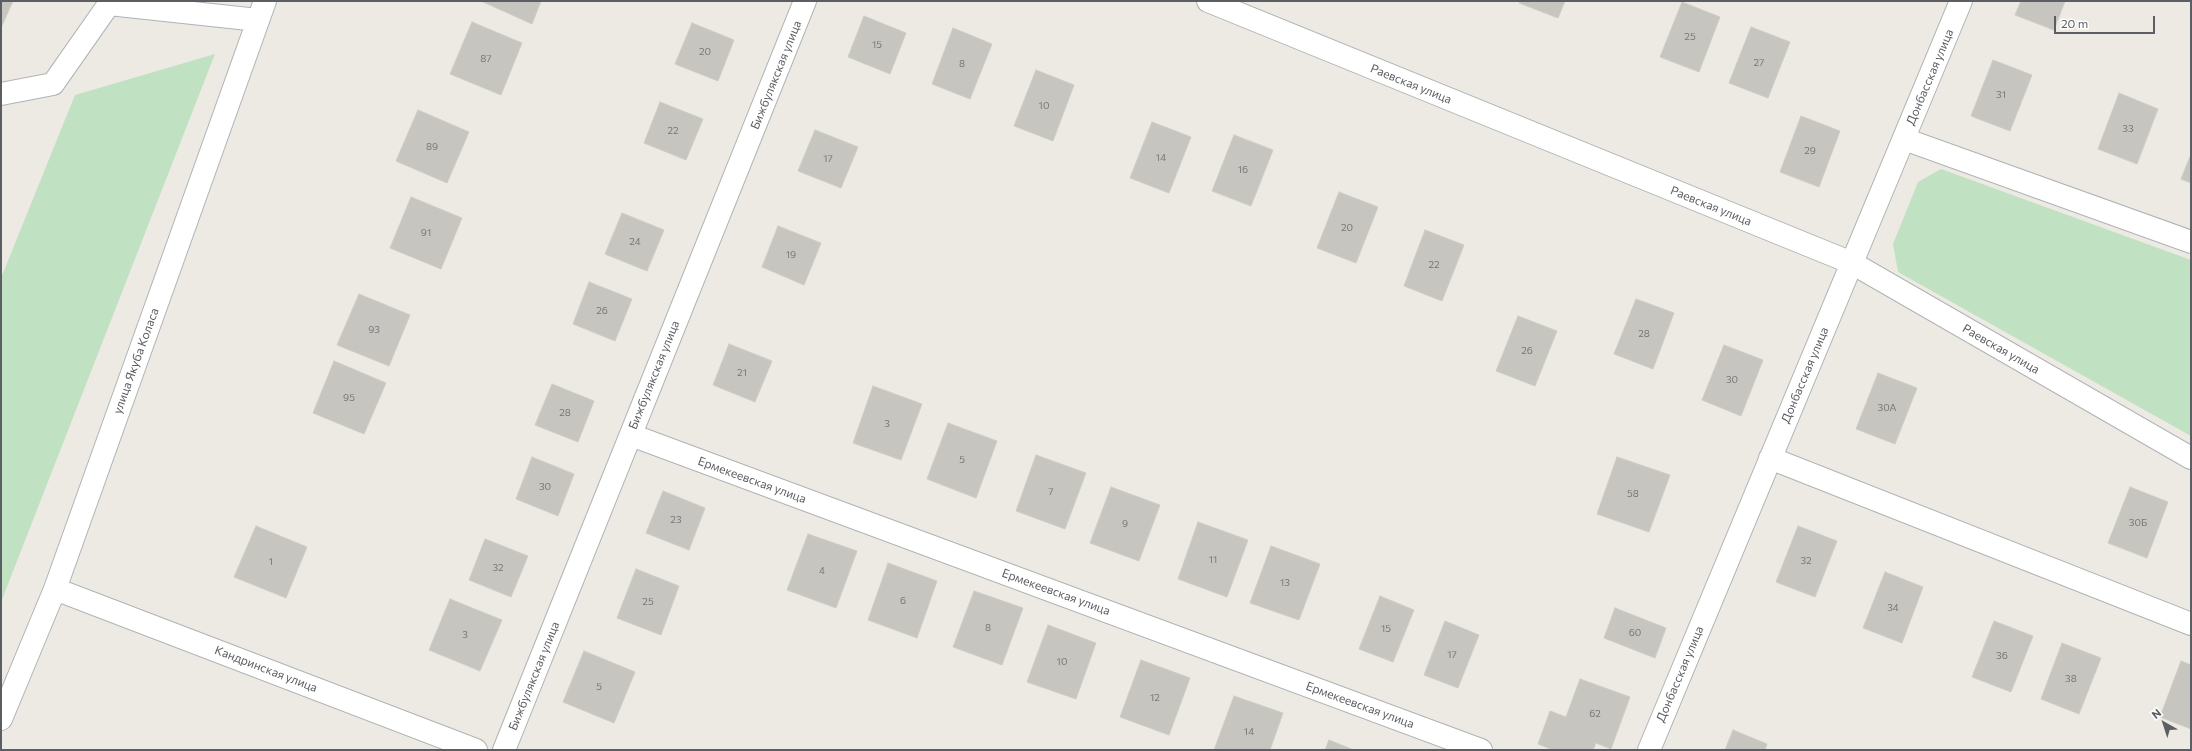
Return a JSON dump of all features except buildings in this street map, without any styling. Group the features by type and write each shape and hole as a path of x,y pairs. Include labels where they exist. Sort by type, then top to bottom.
{"street":[{"name":"Бижбулякская улица","path":"504,750 805,1"},
{"name":"Раевская улица","path":"1208,1 1852,263 2191,458"},
{"name":"Донбасская улица","path":"1649,750 1961,1"},
{"path":"1,94 53,84 109,2 261,11"},
{"name":"улица Якуба Коласа","path":"1,719 55,589 261,11"},
{"path":"1904,139 2191,242"},
{"name":"Ермекеевская улица","path":"631,434 1481,750"},
{"path":"1770,458 2191,624"},
{"name":"Кандринская улица","path":"55,589 476,750"}],"green space":[{"path":"215,54 1,602 1,278 75,95"},
{"path":"1941,169 2191,260 2191,436 1898,272 1893,244 1918,182"}]}
